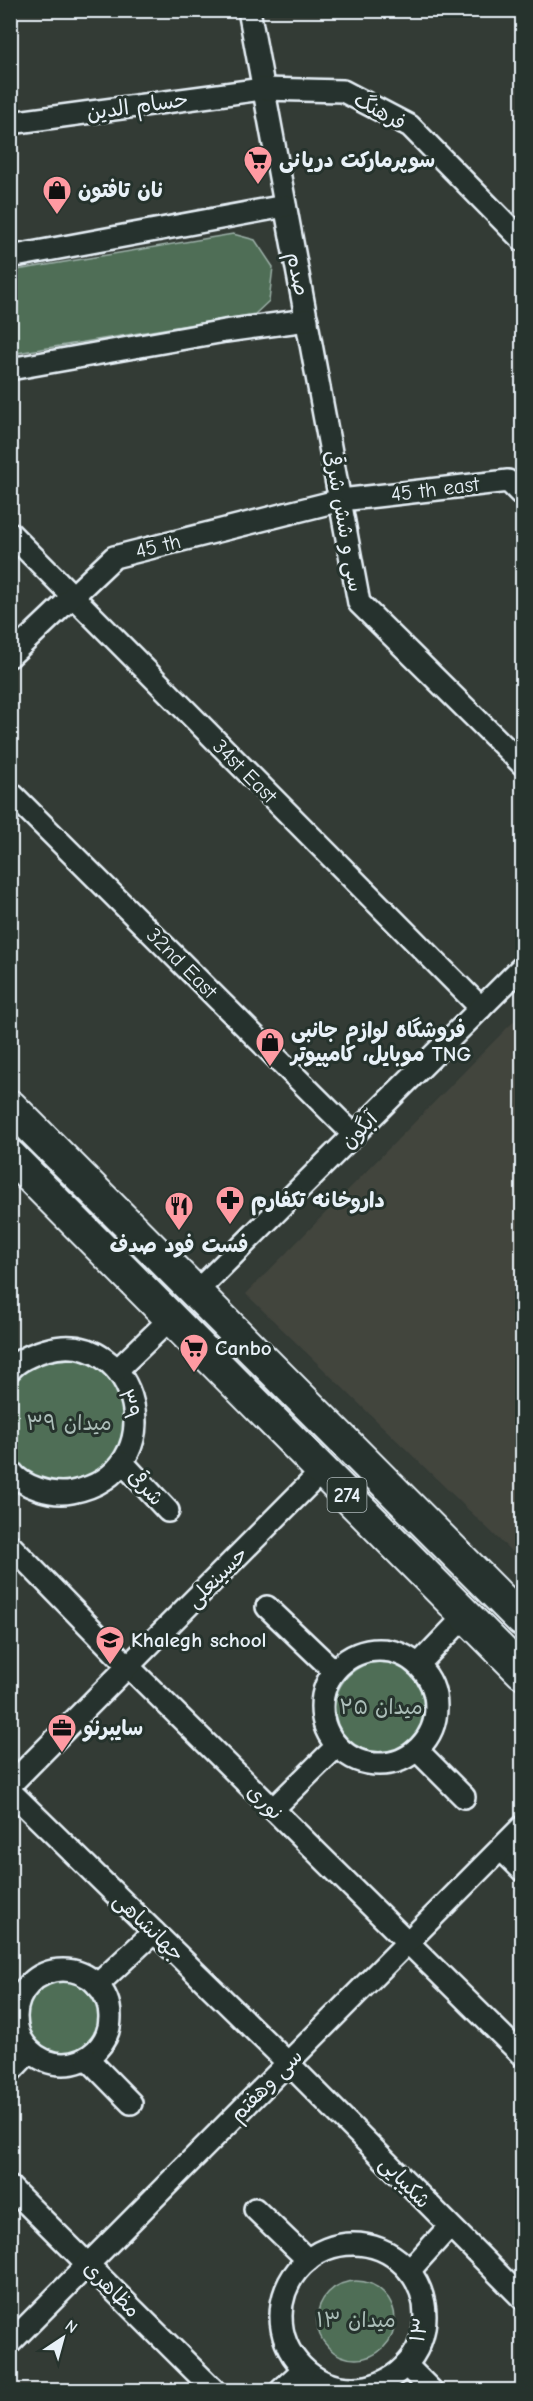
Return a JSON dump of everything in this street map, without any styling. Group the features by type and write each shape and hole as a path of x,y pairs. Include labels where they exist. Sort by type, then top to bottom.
{"main road":[{"name":"274","path":"10,1106 522,1620"},
{"name":"274","path":"11,1157 522,1672"},
{"path":"171,1318 195,1293"}],"street":[{"name":"صدم","path":"10,369 225,331 307,320 249,10"},
{"name":"حسام الدین","path":"10,123 263,89"},
{"name":"فرهنگ","path":"263,89 343,91 410,126 522,240"},
{"path":"10,257 285,207"},
{"name":"سی و شش شرقی","path":"307,320 359,603 522,764"},
{"name":"45 th east","path":"341,500 508,481 522,495"},
{"name":"45 th","path":"10,656 114,557 341,500"},
{"name":"34st East","path":"10,533 481,1008"},
{"name":"32nd East","path":"10,792 354,1135"},
{"name":"آبگون","path":"195,1293 522,967"},
{"path":"117,1370 171,1318"},
{"name":"۳۹","path":"12,1367 32,1354 54,1348 77,1348 99,1356 117,1370 131,1391 137,1416 134,1440 123,1463 108,1479 88,1489 66,1494 44,1491 12,1478"},
{"name":"شرقی","path":"123,1463 168,1511"},
{"name":"حسینعلی","path":"10,1785 323,1470"},
{"name":"نوری","path":"10,1545 128,1666 522,2055"},
{"path":"267,1607 333,1670"},
{"path":"418,1665 466,1615"},
{"path":"374,1650 391,1650 407,1656 418,1665 431,1682 437,1700 436,1719 429,1736 417,1750 393,1762 368,1763 351,1757 337,1746 327,1730 322,1711 323,1692 333,1670 357,1654 374,1650"},
{"path":"273,1809 337,1746"},
{"path":"417,1750 464,1797"},
{"name":"جهانشاهی","path":"10,1791 288,2063"},
{"name":"سی وهفتم","path":"10,2343 522,1827"},
{"path":"501,1849 522,1870"},
{"path":"97,1985 154,1932"},
{"path":"60,1971 86,1976 97,1985 105,1996 110,2024 105,2037 87,2058 73,2063 57,2064 43,2060 30,2051 17,2028 18,1983 46,1973 60,1971"},
{"path":"10,2072 30,2051"},
{"path":"87,2058 132,2103"},
{"name":"شکیبایی","path":"288,2063 522,2298"},
{"name":"مظاهری","path":"10,2187 214,2391"},
{"path":"255,2209 308,2260"},
{"path":"409,2271 449,2227"},
{"name":"۱۳","path":"349,2244 371,2247 392,2256 409,2271 419,2288 424,2318 418,2348 406,2365 388,2379 367,2387 344,2388 322,2382 304,2369 288,2349 281,2325 282,2301 291,2278 308,2260 327,2248 349,2244"},
{"path":"406,2365 431,2391"},
{"path":"281,2391 304,2369"}],"shaded area":[{"path":"522,1013 522,1542 512,1552 246,1294"}],"green space":[{"path":"233,234 255,240 273,267 269,301 255,314 11,354 11,271"},
{"name":"میدان ۳۹","path":"54,1348 117,1370 134,1440 88,1489 43,1491 11,1465 10,1374"},
{"name":"میدان ۲۵","path":"381,1662 399,1665 414,1675 424,1690 427,1708 424,1726 414,1741 399,1751 381,1754 363,1751 348,1741 338,1726 335,1708 338,1690 348,1675 363,1665"},
{"path":"63,1973 80,1977 94,1986 103,2000 107,2017 103,2034 94,2048 80,2057 63,2061 46,2057 32,2048 23,2034 19,2017 23,2000 32,1986 46,1977"},
{"name":"میدان ۱۳","path":"356,2281 371,2284 384,2292 392,2305 395,2320 392,2335 384,2348 371,2356 356,2359 341,2356 328,2348 320,2335 317,2320 320,2305 328,2292 341,2284"}],"place":[{"name":"سوپرمارکت دریانی","path":"258,186"},
{"name":"نان تافتون","path":"57,216"},
{"name":"فروشگاه لوازم جانبی موبایل، کامپيوتر TNG","path":"270,1068"},
{"name":"داروخانه تکفارم","path":"230,1226"},
{"name":"فست فود صدف","path":"179,1232"},
{"name":"Canbo","path":"194,1374"},
{"name":"Khalegh school","path":"110,1666"},
{"name":"سایبرنو","path":"62,1754"}]}
